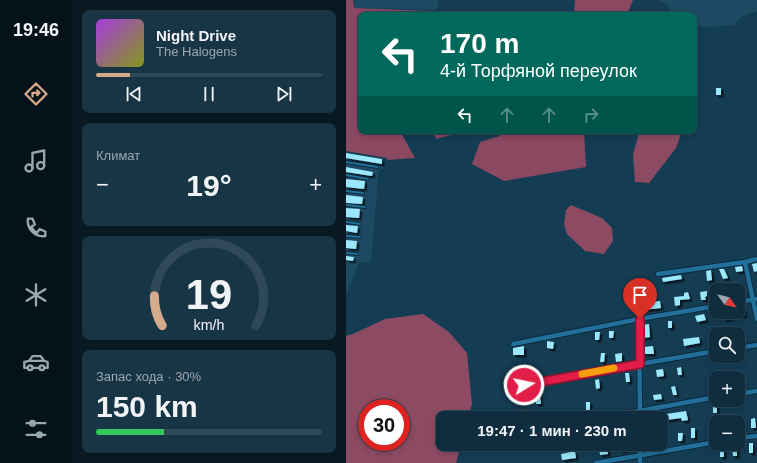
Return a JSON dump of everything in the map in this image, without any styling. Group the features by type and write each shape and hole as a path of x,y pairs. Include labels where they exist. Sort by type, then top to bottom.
{"street":[{"path":"658,274 746,262 757,259"},
{"path":"746,262 755,299 757,319"},
{"path":"745,301 755,299"},
{"path":"513,344 709,307"},
{"path":"640,319 640,410"},
{"path":"745,347 757,345"},
{"path":"524,385 709,352"},
{"path":"745,393 757,391"},
{"path":"635,411 709,399"},
{"path":"745,437 757,436"},
{"path":"596,463 709,443"},
{"path":"640,451 640,463"}],"lane":[{"path":"346,162 377,167"},
{"path":"346,175 368,179"},
{"path":"346,191 363,193"},
{"path":"346,205 365,207"},
{"path":"346,222 360,224"},
{"path":"346,236 360,237"},
{"path":"346,253 357,254"}],"shaded area":[{"path":"346,0 353,0 354,8 456,12 358,12 358,134 402,134 415,158 387,160 387,158 346,151"},
{"path":"353,0 439,0 437,10 354,8"},
{"path":"575,0 633,0 628,12 574,12"},
{"path":"659,0 757,0 757,11 741,17 734,25 711,27 697,26 697,12 670,12 669,6"},
{"path":"434,134 455,134 436,139"},
{"path":"500,134 584,134 586,167 504,181 472,164 480,142 500,136"},
{"path":"639,134 681,134 676,148 649,183 635,182 633,154"},
{"path":"346,154 384,161 383,169 379,168 371,263 359,262 346,296"},
{"path":"571,205 602,218 612,228 613,241 604,254 585,251 567,234 564,224 566,210"},
{"path":"423,314 449,332 467,353 472,404 470,411 436,411 436,451 459,451 456,463 346,463 346,336 385,319"}],"building":[{"path":"716,88 721,88 721,95 716,95"},
{"path":"346,153 382,159 382,164 346,158"},
{"path":"346,167 373,172 372,176 346,172"},
{"path":"346,179 365,181 364,189 346,187"},
{"path":"346,195 363,197 362,204 346,203"},
{"path":"346,208 360,209 359,218 346,217"},
{"path":"346,225 358,226 357,233 346,231"},
{"path":"346,240 357,241 356,249 346,248"},
{"path":"346,256 354,257 353,261 346,260"},
{"path":"757,263 757,271 754,272 752,264"},
{"path":"742,266 743,271 736,272 735,267"},
{"path":"719,269 724,269 728,278 723,279"},
{"path":"711,270 712,280 707,281 706,271"},
{"path":"681,275 682,279 663,282 662,278"},
{"path":"707,291 707,296 705,297 706,300 701,300 700,292"},
{"path":"688,292 690,299 680,300 680,305 675,306 674,297 684,296 684,293"},
{"path":"643,300 649,300 649,302 660,301 661,308 642,310"},
{"path":"704,314 706,320 697,322 695,316"},
{"path":"668,321 672,321 672,328 668,328"},
{"path":"649,324 650,337 643,338 643,325"},
{"path":"609,331 614,331 613,338 609,338"},
{"path":"595,332 600,332 599,340 595,340"},
{"path":"699,337 700,343 684,346 683,339"},
{"path":"547,341 554,342 553,349 547,348"},
{"path":"524,346 524,355 513,355 513,348"},
{"path":"653,346 654,354 643,354 643,347"},
{"path":"601,353 605,353 604,362 600,362"},
{"path":"622,353 622,361 616,362 615,354"},
{"path":"681,367 682,375 678,375 677,368"},
{"path":"663,369 664,376 657,377 656,370"},
{"path":"625,373 629,373 630,382 626,382"},
{"path":"599,379 600,388 596,389 595,380"},
{"path":"675,386 677,395 673,395 671,387"},
{"path":"521,390 526,390 526,399 522,399"},
{"path":"540,394 541,404 536,404 535,395"},
{"path":"661,394 662,399 654,400 653,395"},
{"path":"586,402 590,402 590,411 586,411"},
{"path":"713,407 717,407 717,413 713,413"},
{"path":"686,411 688,420 682,421 681,418 668,420 668,414"},
{"path":"755,418 756,428 751,428 751,419"},
{"path":"691,428 695,428 695,438 691,438"},
{"path":"678,433 683,433 682,441 678,441"},
{"path":"749,443 753,443 753,453 749,453"},
{"path":"575,451 576,458 562,460 561,454"},
{"path":"599,451 608,451 608,454 600,455"},
{"path":"720,451 724,451 724,457 720,457"},
{"path":"732,451 737,451 737,456 733,456"}],"slow traffic":[{"path":"582,374 614,368"}],"route":[{"path":"524,385 640,364 640,319"}]}
